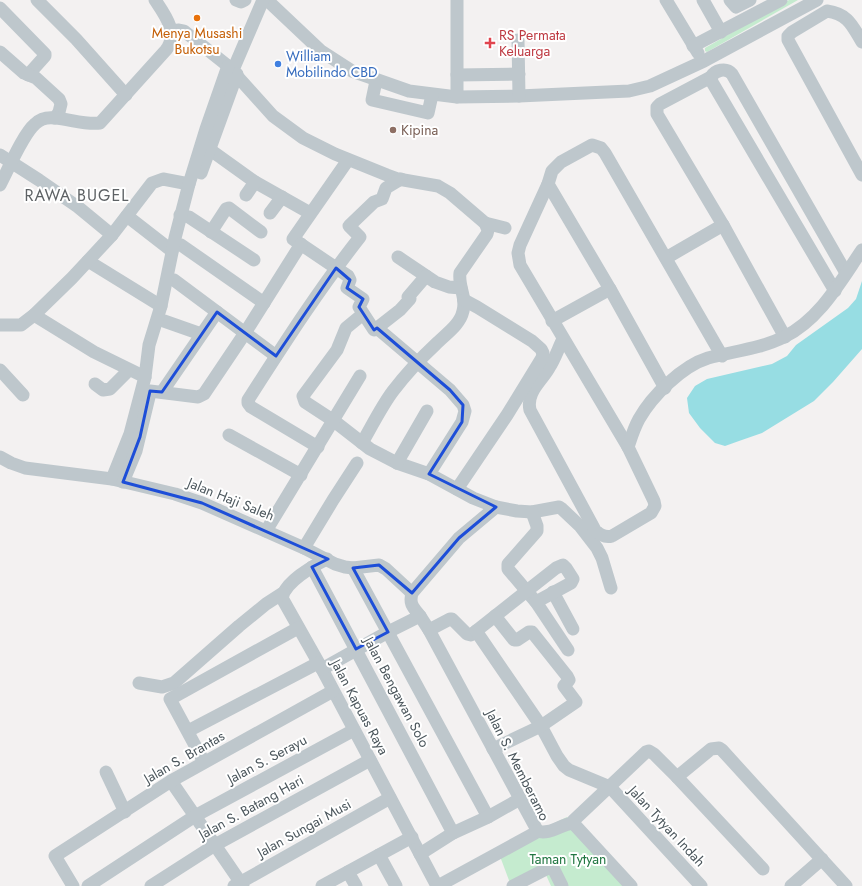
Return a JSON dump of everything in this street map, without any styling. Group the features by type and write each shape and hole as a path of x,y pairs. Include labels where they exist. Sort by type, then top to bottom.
{"street":[{"path":"37,0 76,39 126,95"},
{"path":"0,185 32,127 43,119 55,118 100,123 170,44 172,37 171,31 165,15 155,0"},
{"path":"236,0 241,2 245,0"},
{"path":"185,216 189,184 206,129 263,0"},
{"path":"266,0 321,52 352,71 376,81 409,91 457,97 629,91 650,86 704,61 816,0"},
{"path":"457,0 457,97"},
{"path":"666,0 693,46 704,61"},
{"path":"703,0 721,32"},
{"path":"730,0 736,7 750,0"},
{"path":"693,46 781,0"},
{"path":"0,8 45,54 45,56 28,75"},
{"path":"862,42 848,20 837,13 827,11 792,32 788,36 788,40 862,175"},
{"path":"171,31 184,31 233,70 273,116 288,128 320,148 401,179 438,186 485,223 505,228"},
{"path":"518,40 519,96"},
{"path":"0,52 24,73 36,78 61,102 59,112 55,118"},
{"path":"118,481 133,460 140,437 150,386 154,346 161,306 185,216 209,149 233,70"},
{"path":"785,337 723,225 657,114 660,104 711,77 714,73 724,70 729,71 846,273"},
{"path":"457,75 519,74"},
{"path":"711,77 712,82 835,291"},
{"path":"376,81 372,100 398,107 428,113 432,94"},
{"path":"563,339 549,369 533,390 529,397 528,403 530,410 595,530 599,534 608,538 651,513 655,506 654,501 628,447 563,339 552,321 520,265 518,258 520,245 548,184 552,170 562,162 592,145 601,148 605,152 722,356"},
{"path":"209,149 255,182 310,213"},
{"path":"0,155 78,207 112,235"},
{"path":"348,160 293,239 348,276 350,280 347,288 363,299 359,307 374,330 400,310 410,299 408,297 426,276"},
{"path":"0,325 21,324 34,315 112,235 152,183 163,179 189,184"},
{"path":"318,447 251,407 248,400 336,268 360,237 349,226 374,202 382,199 386,188 401,179"},
{"path":"246,196 255,182"},
{"path":"548,184 610,289 665,388"},
{"path":"270,213 282,197"},
{"path":"211,232 226,209 229,208 261,232"},
{"path":"127,216 264,303"},
{"path":"185,216 254,260"},
{"path":"362,444 392,392 418,362 457,324 463,312 463,294 459,278 460,272 488,234 485,223"},
{"path":"666,258 723,225"},
{"path":"34,315 81,344 129,370 150,386 198,396 204,394 245,333 301,244"},
{"path":"154,346 164,321 174,280 176,248"},
{"path":"628,447 639,420 653,400 677,376 708,358 748,350 785,337 811,318 820,309 835,291 862,250"},
{"path":"398,257 426,276 463,294 477,307 532,341 541,348 543,353 542,358 514,403 457,488"},
{"path":"88,261 161,306"},
{"path":"174,280 276,356"},
{"path":"552,321 610,289"},
{"path":"150,386 201,334 217,312"},
{"path":"363,314 346,328 337,350 303,396 305,402 334,421 362,444 397,463 429,474 473,498 496,507 518,511 532,512 559,507 566,511 597,548 602,558 611,588"},
{"path":"164,321 201,334"},
{"path":"377,328 460,399 465,411 462,422 429,474"},
{"path":"0,370 23,395"},
{"path":"95,384 103,390 110,390 129,370"},
{"path":"266,531 360,376"},
{"path":"397,463 427,411"},
{"path":"229,435 301,474"},
{"name":"Jalan Haji Saleh","path":"0,457 11,464 25,468 118,481 202,502 304,548 335,564 353,568 379,565 386,569 412,592"},
{"path":"304,548 357,463"},
{"path":"412,592 459,538 496,507"},
{"path":"532,512 537,526 537,531 507,566 536,602 568,650"},
{"path":"139,683 162,687 174,683 255,613 283,593 312,567 327,559"},
{"path":"429,630 450,619 469,636 556,568 563,565 572,581 536,602"},
{"name":"Jalan Bengawan Solo","path":"312,567 453,833"},
{"path":"353,568 488,816"},
{"name":"Jalan S. Memberamo","path":"412,592 410,600 412,606 429,630 520,799 542,832 438,886"},
{"path":"553,592 573,629"},
{"name":"Jalan Kapuas Raya","path":"283,593 282,598 438,886"},
{"path":"188,732 420,616"},
{"path":"493,749 541,726 576,703 564,686 569,679 532,632 529,632 517,640 514,640 495,616"},
{"path":"204,762 170,701 172,697 298,628"},
{"path":"476,631 518,695 541,726 564,766 569,770 610,787"},
{"name":"Jalan S. Brantas","path":"73,886 55,856 125,812 171,780 332,691"},
{"name":"Jalan S. Serayu","path":"88,886 195,816 354,730"},
{"path":"677,777 711,749 719,748 728,756 846,886"},
{"path":"542,832 570,824 648,751 654,754 677,777 763,869"},
{"name":"Jalan S. Batang Hari","path":"151,886 214,845 370,760"},
{"path":"106,772 125,812"},
{"path":"171,780 239,885"},
{"name":"Jalan Tytyan Indah","path":"610,787 701,886"},
{"name":"Jalan Sungai Musi","path":"239,885 390,798"},
{"path":"420,854 453,833 520,799"},
{"path":"570,824 630,886"},
{"path":"322,886 412,837"},
{"path":"379,855 396,886"},
{"path":"792,886 822,859"},
{"path":"519,885 552,868 562,886"},
{"path":"348,872 356,886"}],"highlighted area":[{"path":"336,268 350,280 347,288 363,299 359,307 374,330 377,328 450,390 463,405 462,422 429,474 496,507 459,538 412,593 379,565 353,568 388,632 356,649 312,567 328,559 202,503 123,482 140,437 150,391 162,392 217,312 276,356"}],"green space":[{"path":"789,0 798,0 707,52 705,51 705,48"},
{"name":"Taman Tytyan","path":"567,817 626,886 551,886 542,866 510,883 498,851"}],"water":[{"path":"862,281 862,349 814,401 762,433 725,446 715,443 700,428 689,413 687,398 695,386 707,379 772,364 787,356 796,345 848,308 856,299"}],"place":[{"name":"Menya Musashi Bukotsu","path":"197,18"},
{"name":"RS Permata Keluarga","path":"490,43"},
{"name":"William Mobilindo CBD","path":"278,64"},
{"name":"Kipina","path":"393,130"}],"district":[{"name":"RAWA BUGEL","path":"77,195"}]}
